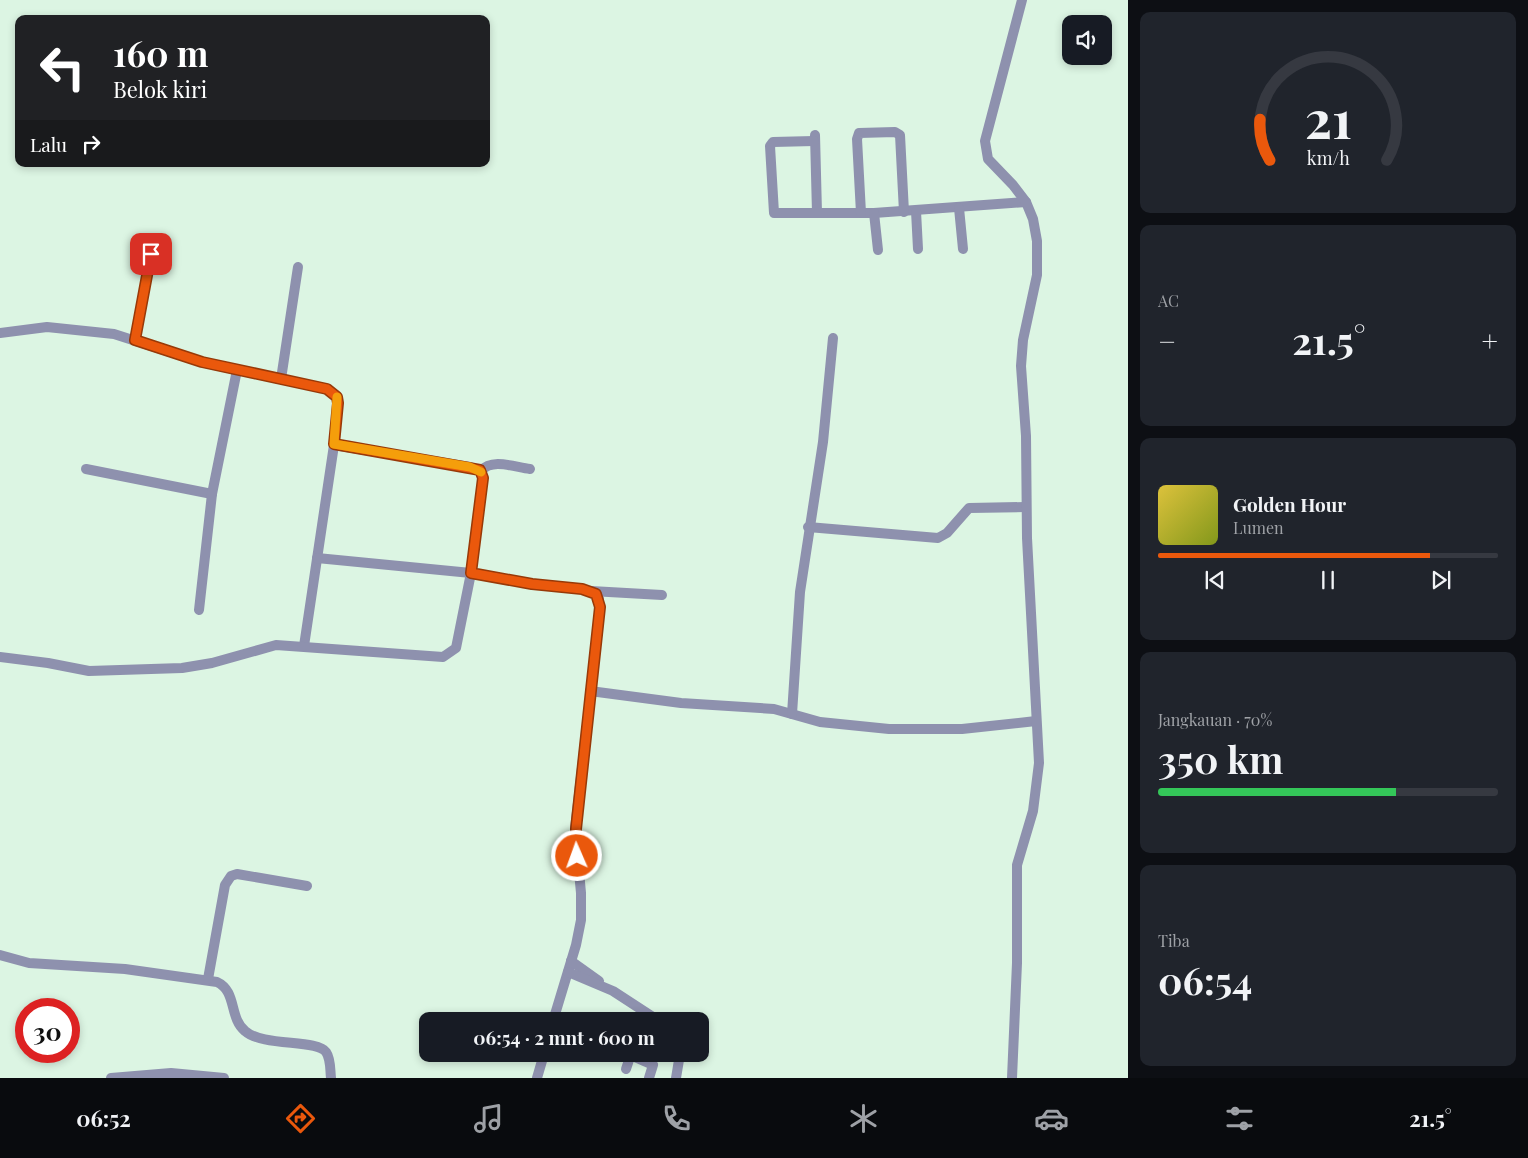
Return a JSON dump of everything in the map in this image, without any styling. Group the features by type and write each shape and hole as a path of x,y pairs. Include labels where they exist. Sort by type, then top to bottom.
{"street":[{"path":"1012,1078 1017,963 1016,876 1017,865 1034,811 1039,764 1025,507 1026,436 1021,366 1023,340 1037,275 1037,241 1033,219 1026,202 988,159 985,141 1022,0"},
{"path":"860,213 858,133 895,132 900,135 904,212"},
{"path":"817,213 815,138 773,142 770,146 774,213 874,214 1026,202"},
{"path":"959,208 963,249"},
{"path":"916,211 918,249"},
{"path":"874,214 878,250"},
{"path":"135,340 151,254"},
{"path":"281,379 298,268"},
{"path":"0,333 31,328 62,327 135,340 177,355 236,370 327,389 337,397 334,444 304,646"},
{"path":"792,714 800,592 808,527 823,442 833,338"},
{"path":"199,610 212,494 236,370"},
{"path":"334,444 470,467 481,471"},
{"path":"481,471 486,466 492,464 530,469"},
{"path":"86,469 212,494"},
{"path":"0,657 48,662 89,671 172,669 212,664 266,647 304,646 431,656 449,655 456,648 460,634 471,573 483,478 481,471"},
{"path":"808,527 938,538 948,533 969,508 1025,507"},
{"path":"317,558 471,573 590,591 662,595"},
{"path":"556,1012 571,961 580,920 581,893 576,829 600,607 596,594 590,591"},
{"path":"590,691 681,704 763,707 820,722 889,729 962,729 1036,722"},
{"path":"208,979 225,885 231,876 237,874 307,886"},
{"path":"0,955 30,963 125,969 208,979 223,985 227,989 237,1019 246,1032 277,1042 318,1046 325,1050 331,1078"},
{"path":"571,961 613,991 637,1012"},
{"path":"568,972 613,991"},
{"path":"537,1078 542,1062"},
{"path":"626,1069 628,1062"},
{"path":"647,1062 653,1065 649,1078"},
{"path":"676,1078 679,1062"},
{"path":"111,1078 171,1073 224,1078"}],"slow traffic":[{"path":"337,397 334,444 354,449 477,468 481,472"}],"route":[{"path":"151,254 135,340 202,362 327,389 337,397 338,403 334,444 354,449 477,468 482,473 483,478 471,573 532,584 582,589 596,594 600,607 576,829 577,856"}]}
